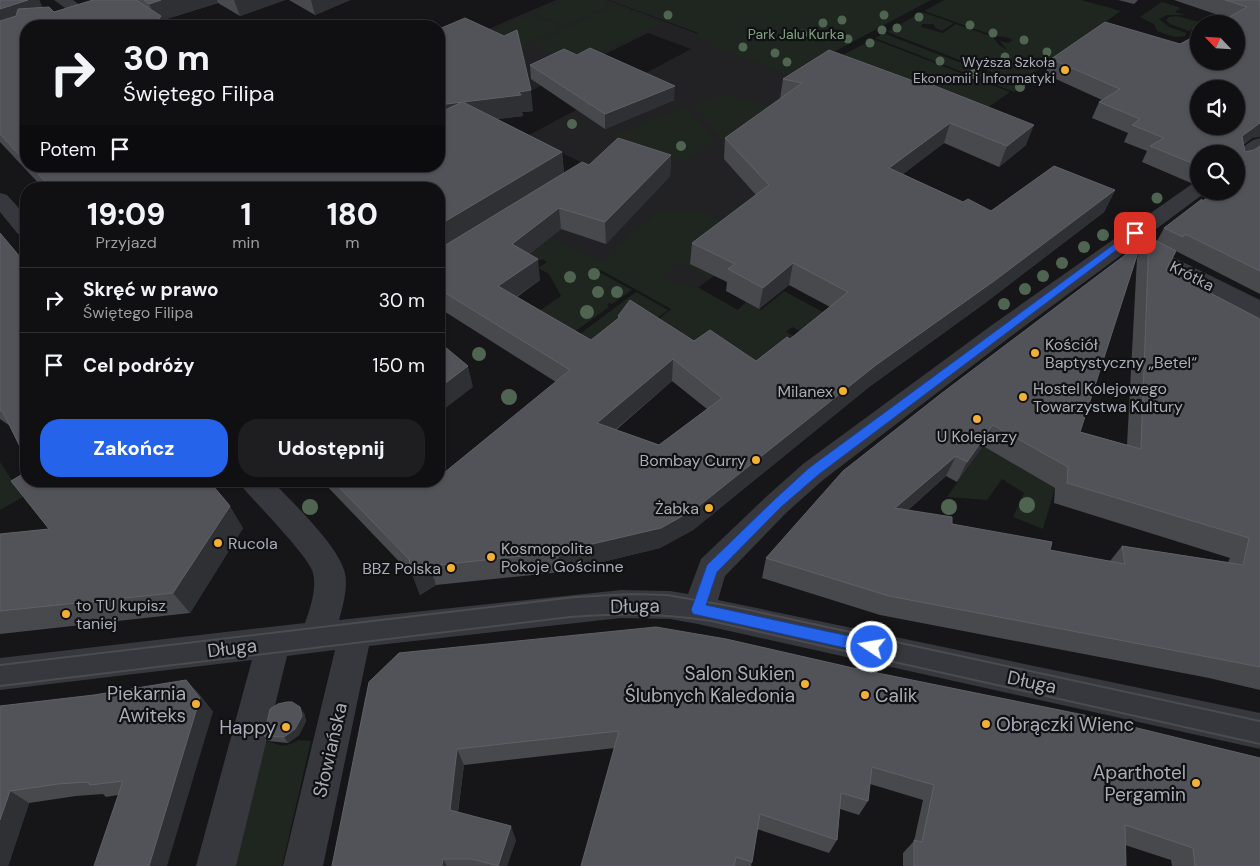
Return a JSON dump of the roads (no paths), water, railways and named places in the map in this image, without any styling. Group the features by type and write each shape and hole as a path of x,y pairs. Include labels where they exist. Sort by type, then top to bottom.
{"street":[{"path":"62,0 81,12"},
{"path":"59,19 97,7"},
{"path":"1245,155 1260,144"},
{"path":"698,610 712,569 777,504 814,472 1124,241 1190,194"},
{"path":"0,198 20,222"},
{"name":"Krótka","path":"1124,241 1260,310"},
{"path":"259,487 305,537 329,570 329,597 318,637"},
{"name":"Długa","path":"0,674 620,604 670,605 1260,731"},
{"name":"Słowiańska","path":"303,866 347,677 355,633"},
{"path":"216,866 273,643"}],"tram line":[{"path":"0,665 575,597 633,594 667,595 735,607 1260,721"},
{"path":"0,686 570,617 623,614 658,615 711,621 1260,744"}],"place":[{"name":"Wyższa Szkoła Ekonomii i Informatyki","path":"1065,70"},
{"name":"Kościół Baptystyczny „Betel“","path":"1035,353"},
{"name":"Milanex","path":"843,391"},
{"name":"Hostel Kolejowego Towarzystwa Kultury","path":"1023,397"},
{"name":"U Kolejarzy","path":"977,419"},
{"name":"Bombay Curry","path":"756,460"},
{"name":"Żabka","path":"709,508"},
{"name":"Rucola","path":"218,543"},
{"name":"Kosmopolita Pokoje Gościnne","path":"491,557"},
{"name":"BBZ Polska","path":"451,568"},
{"name":"to TU kupisz taniej","path":"66,614"},
{"name":"Salon Sukien Ślubnych Kaledonia","path":"805,684"},
{"name":"Calik","path":"865,695"},
{"name":"Piekarnia Awiteks","path":"196,704"},
{"name":"Obrączki Wienc","path":"986,724"},
{"name":"Happy","path":"286,727"},
{"name":"Aparthotel Pergamin","path":"1196,783"}],"park label":[{"name":"Park Jalu Kurka","path":"796,34"}]}
